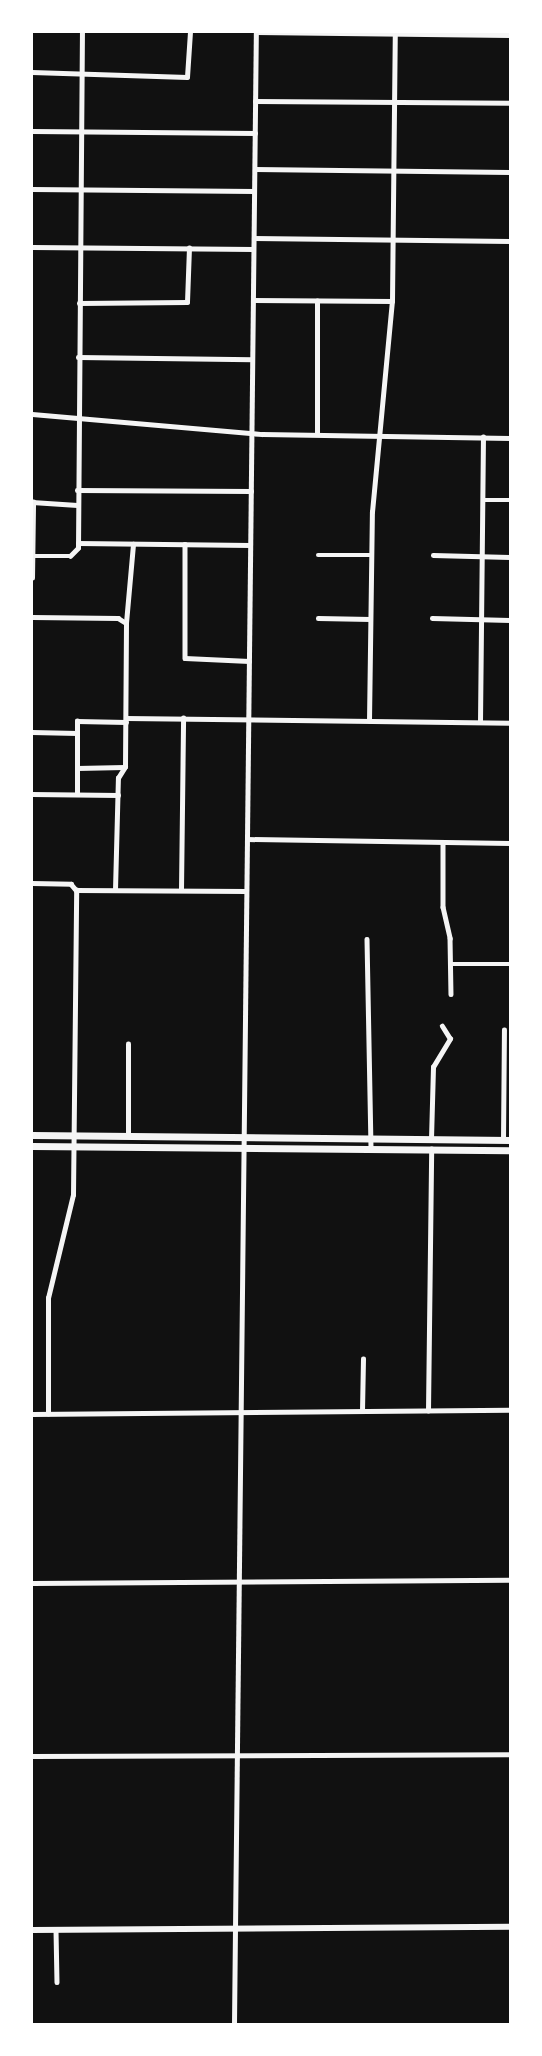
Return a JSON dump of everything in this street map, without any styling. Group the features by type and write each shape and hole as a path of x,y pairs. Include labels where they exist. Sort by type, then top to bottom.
{"main road":[{"path":"32,1135 507,1140"},
{"path":"32,1146 510,1150"},
{"path":"32,1930 510,1927"}],"street":[{"path":"32,556 75,554 78,543 82,32"},
{"path":"32,72 188,76 190,32"},
{"path":"234,2025 256,32 510,35"},
{"path":"369,721 371,555 377,435 391,301 395,33"},
{"path":"255,101 510,103"},
{"path":"32,131 255,133"},
{"path":"254,169 510,173"},
{"path":"32,189 254,191"},
{"path":"254,238 510,241"},
{"path":"32,247 253,248"},
{"path":"79,303 187,302 190,248"},
{"path":"253,300 391,301"},
{"path":"317,300 317,435"},
{"path":"78,357 252,359"},
{"path":"32,414 251,432 510,438"},
{"path":"480,722 483,437"},
{"path":"77,490 251,491"},
{"path":"483,500 510,500"},
{"path":"32,578 32,501 77,505"},
{"path":"78,543 250,545"},
{"path":"116,890 118,775 125,768 126,623 133,544"},
{"path":"186,544 185,658 249,661"},
{"path":"318,555 371,555"},
{"path":"433,555 510,557"},
{"path":"32,617 118,618 126,623"},
{"path":"318,618 370,619"},
{"path":"432,618 510,620"},
{"path":"77,794 77,721 183,718 510,723"},
{"path":"181,890 183,718"},
{"path":"32,732 77,733"},
{"path":"77,768 125,768"},
{"path":"32,794 118,795"},
{"path":"247,839 510,843"},
{"path":"443,842 443,907 451,964 451,994"},
{"path":"32,883 73,884 76,890 70,1221 48,1297 47,1413"},
{"path":"76,890 246,891"},
{"path":"367,939 371,1149"},
{"path":"451,964 510,964"},
{"path":"431,1139 433,1067 450,1039 442,1026"},
{"path":"504,1030 507,1140"},
{"path":"128,1044 128,1136"},
{"path":"428,1411 431,1149"},
{"path":"362,1411 363,1359"},
{"path":"32,1414 510,1410"},
{"path":"32,1583 510,1580"},
{"path":"32,1756 510,1754"},
{"path":"56,1930 57,1982"}]}
